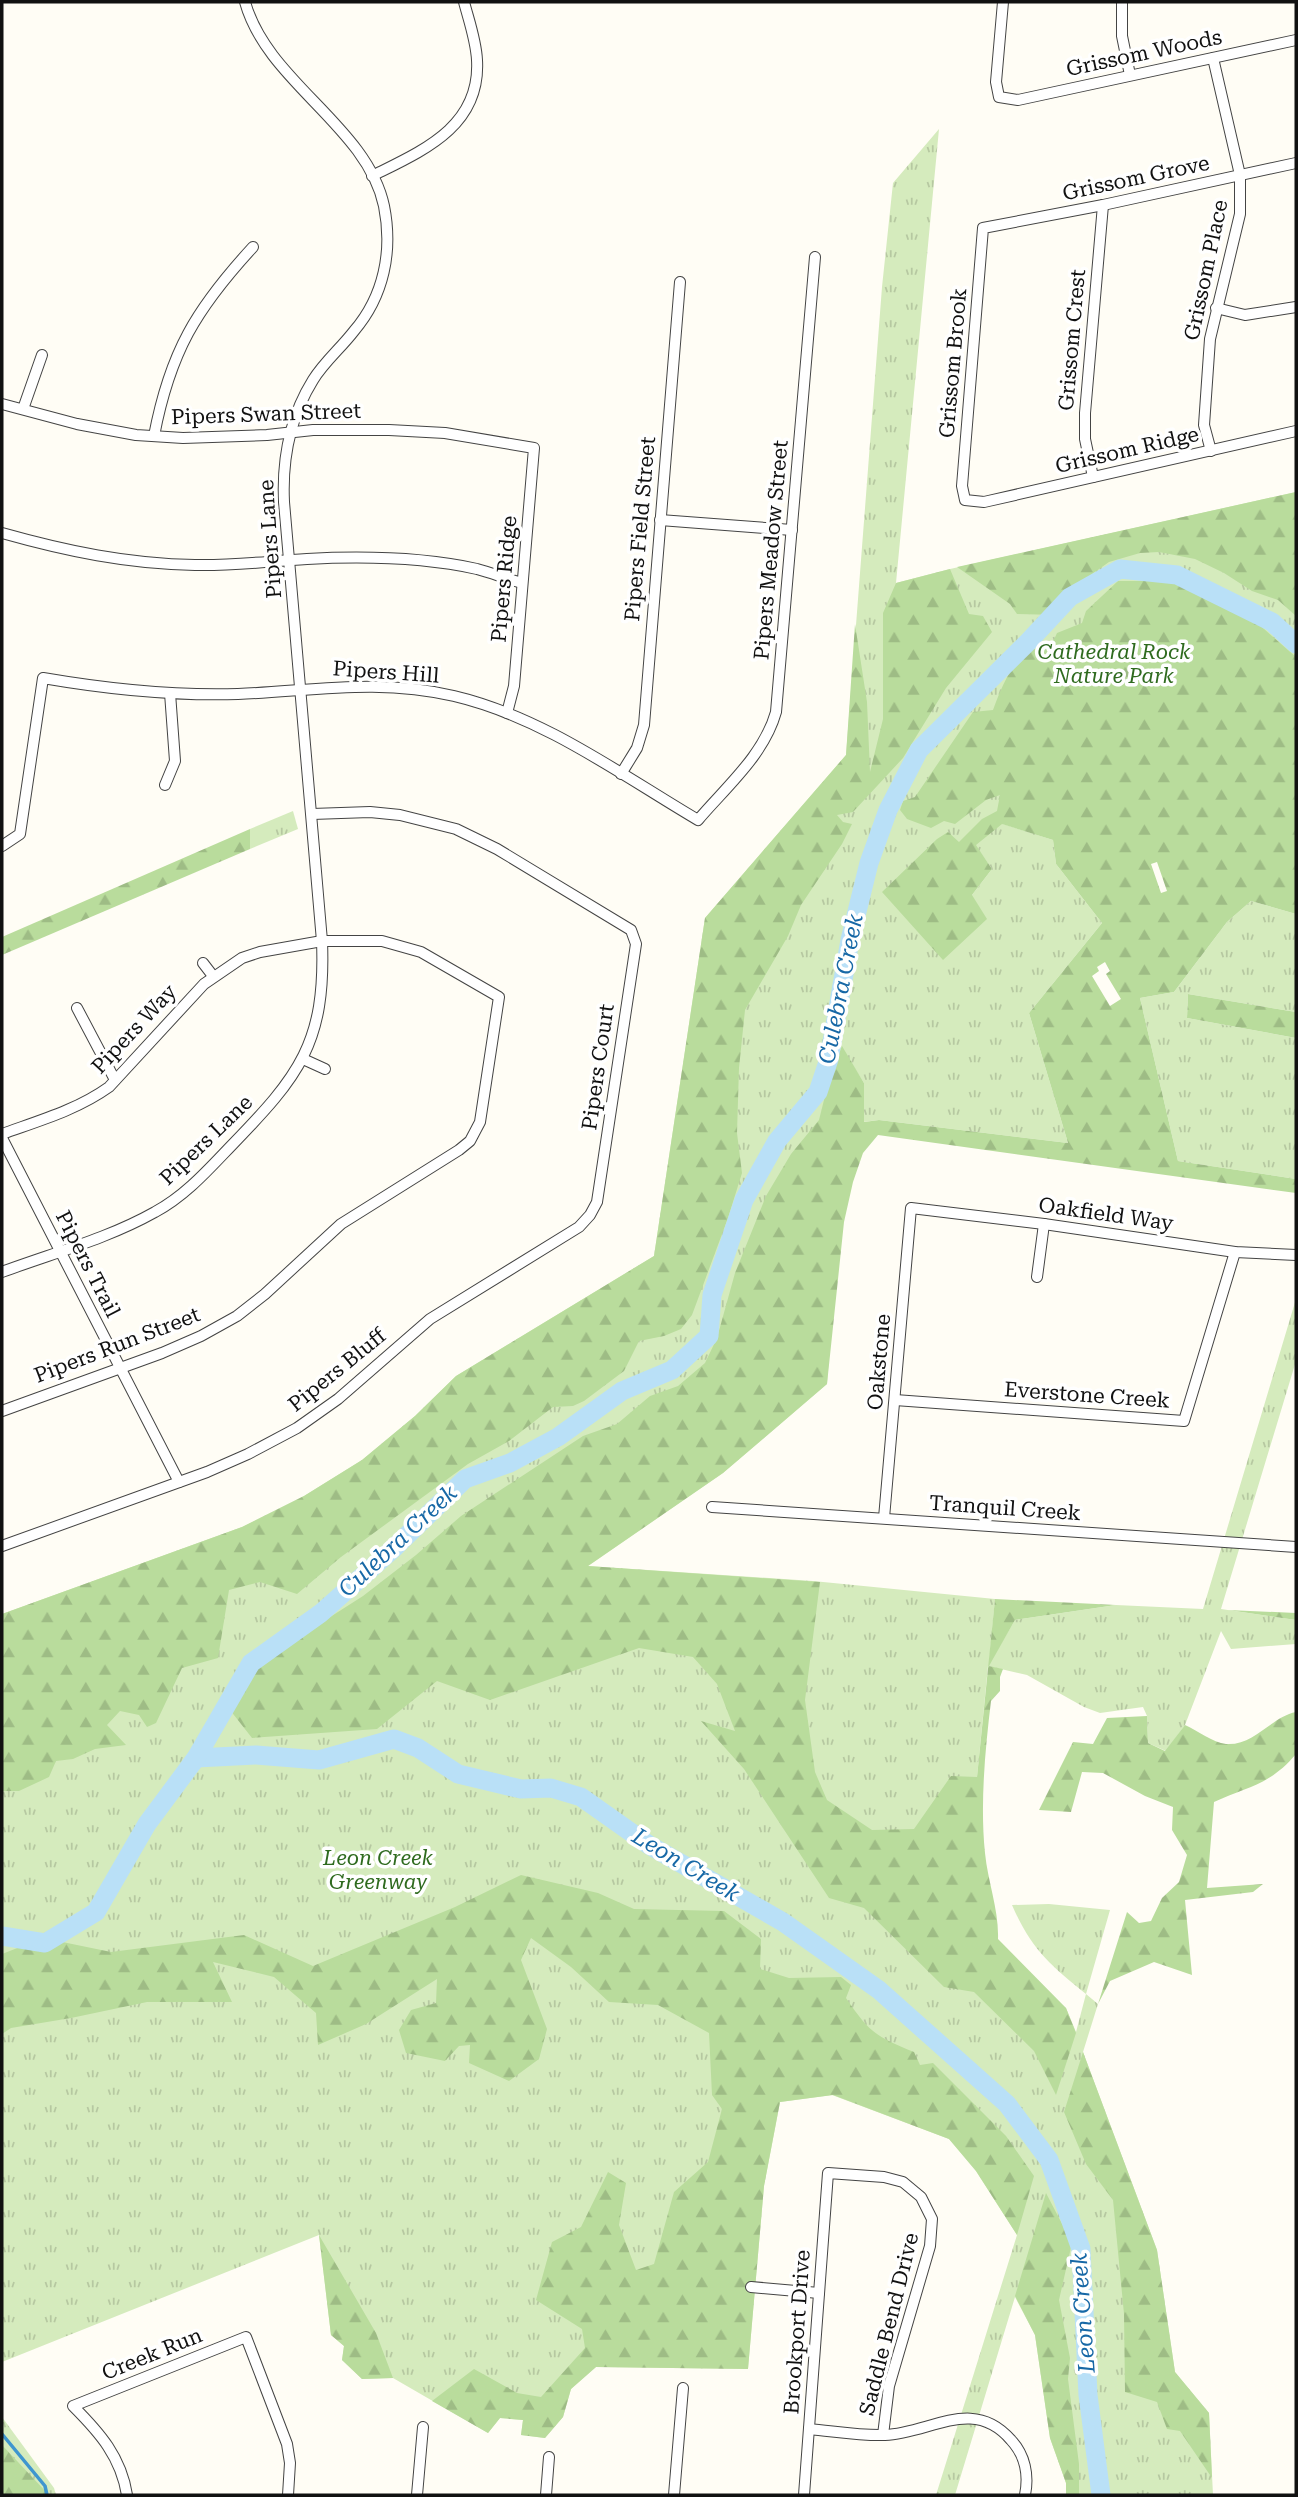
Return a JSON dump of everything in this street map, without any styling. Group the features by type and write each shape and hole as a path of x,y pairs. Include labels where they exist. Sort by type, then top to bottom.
{"street":[{"name":"Pipers Lane","path":"2,1272 113,1234 158,1211 199,1180 274,1102 303,1059 319,1011 323,969 322,941 283,480 290,433 300,404 313,380 362,320 381,282 386,262 387,228 382,200 362,159 271,55 245,2"},
{"path":"372,176 433,144 451,129 464,113 474,90 478,66 464,2"},
{"name":"Grissom Woods","path":"1003,2 996,82 999,97 1018,100 1296,40"},
{"path":"1122,2 1122,36 1130,75"},
{"name":"Grissom Place","path":"1211,451 1204,425 1210,339 1240,214 1240,175 1213,58"},
{"name":"Grissom Grove","path":"983,228 1296,163"},
{"name":"Grissom Crest","path":"1093,477 1085,439 1085,414 1102,205"},
{"name":"Grissom Brook","path":"965,500 962,485 983,228"},
{"path":"154,436 164,393 183,340 219,284 253,247"},
{"name":"Pipers Meadow Street","path":"698,820 759,749 773,722 777,702 815,257"},
{"name":"Pipers Field Street","path":"621,775 637,748 644,725 680,282"},
{"path":"1216,308 1245,315 1296,307"},
{"path":"23,409 42,355"},
{"name":"Pipers Swan Street","path":"2,404 77,424 136,435 183,438 313,430 389,430 445,433 534,448"},
{"name":"Grissom Ridge","path":"965,500 984,502 1296,431"},
{"name":"Pipers Ridge","path":"507,713 514,686 534,448"},
{"path":"660,520 792,530"},
{"path":"2,533 76,552 138,562 232,565 377,558 477,569 523,583"},
{"name":"Pipers Hill","path":"2,846 20,834 43,678 170,693 238,694 366,685 410,688 453,696 533,724 698,820"},
{"path":"165,785 175,761 170,693"},
{"name":"Pipers Court","path":"312,814 370,812 400,815 456,829 497,849 631,930 636,944 594,1209"},
{"name":"Pipers Way","path":"2,1136 96,1096 115,1080 193,995 214,976 242,958 260,952 322,941 369,940 404,946 438,960 499,997 480,1122 476,1132"},
{"path":"203,963 214,976"},
{"path":"78,1008 115,1080"},
{"path":"303,1059 325,1069"},
{"name":"Pipers Run Street","path":"2,1410 201,1336 237,1315 265,1294 341,1224 459,1150 476,1132"},
{"name":"Pipers Trail","path":"2,1136 179,1482"},
{"name":"Oakfield Way","path":"911,1208 1235,1252 1296,1255"},
{"name":"Oakstone","path":"884,1518 911,1208"},
{"name":"Pipers Bluff","path":"2,1546 179,1482 248,1454 297,1428 345,1394 430,1319 579,1227 594,1209"},
{"path":"1037,1277 1044,1224"},
{"name":"Everstone Creek","path":"895,1400 1184,1421 1235,1252"},
{"name":"Tranquil Creek","path":"712,1507 1296,1547"},
{"name":"Brookport Drive","path":"804,2495 828,2173"},
{"name":"Saddle Bend Drive","path":"828,2173 884,2177 903,2182 921,2197 932,2219 930,2246 889,2386 883,2435"},
{"path":"751,2287 819,2293"},
{"name":"Creek Run","path":"127,2495 119,2463 109,2446 72,2406 246,2337 287,2444 290,2463 288,2495"},
{"path":"674,2495 683,2388"},
{"path":"809,2429 883,2435 903,2433 958,2418 985,2421 1006,2433 1017,2446 1027,2479 1025,2495"},
{"path":"417,2495 423,2427"},
{"path":"546,2495 549,2457"}],"green space":[{"name":"Leon Creek Greenway","path":"939,129 896,583 1296,492 1296,800 1003,824 1053,840 1056,864 1102,923 1029,1013 1068,1143 879,1120 863,1122 864,1083 850,1061 827,1384 723,1473 588,1566 813,1581 995,1599 989,1664 1015,1620 1116,1605 1203,1609 1296,1299 1296,1361 1221,1609 1296,1620 1296,1644 1231,1649 1221,1631 1185,1725 1166,1751 1148,1743 1147,1716 1143,1707 1100,1713 1027,1675 988,1666 962,1929 1066,2008 1076,2032 1086,1994 1098,2004 1083,2052 1157,2250 1175,2372 1209,2413 1213,2495 1066,2495 1066,2483 1050,2438 1035,2335 1015,2297 955,2495 936,2495 1017,2235 976,2171 949,2139 832,2095 780,2102 764,2186 748,2369 596,2367 571,2389 563,2417 545,2438 521,2435 523,2420 500,2418 488,2433 393,2378 362,2379 342,2360 344,2346 331,2335 319,2235 2,2362 2,1614 242,1527 304,1496 362,1460 415,1416 456,1376 654,1256 705,918 846,755 882,287 893,183","holes":["976,846 992,869 972,895"]},
{"path":"1296,492 1296,616 1278,600 1252,591 1195,559 1159,552 1140,553 1109,562 1078,584 1072,598 1058,615 1017,614 1010,604 957,567"},
{"path":"950,569 969,614 983,616 992,632 946,688 903,758 853,812 837,815 843,822 852,824 842,844 801,905 788,936 745,1010 739,1068 737,1133 742,1173 692,1315 681,1329 639,1341 624,1371 584,1401 573,1406 553,1407 509,1441 468,1464 341,1557 297,1594 260,1582 229,1590 218,1658 182,1668 156,1723 147,1727 139,1715 120,1711 107,1725 126,1745 95,1749 73,1759 56,1761 49,1777 19,1791 2,1791 2,1614 242,1527 304,1496 362,1460 415,1416 456,1376 654,1256 705,918 846,755 855,624 867,702 870,772 883,719 883,613 896,583"},
{"name":"Cathedral Rock Nature Park","path":"1118,581 1187,585 1255,621 1296,657 1296,914 1251,901 1227,922 1174,992 1140,998 1178,1161 1296,1179 1296,1193 878,1135 863,1153 844,1222 827,1384 723,1473 588,1566 820,1582 805,1700 815,1772 827,1800 872,1830 914,1829 951,1776 977,1777 995,1599 1116,1605 1015,1620 989,1666 1003,1669 1000,1691 991,1701 985,1758 983,1797 988,1875 997,1918 998,1939 1066,2008 1076,2033 1056,2095 1034,2051 974,1992 944,1987 864,1908 829,1898 744,1769 701,1721 735,1731 717,1684 693,1657 639,1648 490,1700 437,1681 377,1729 252,1738 230,1710 266,1658 363,1596 461,1516 583,1436 617,1424 650,1396 678,1386 705,1363 717,1338 735,1273 766,1196 791,1154 819,1120 830,1076 842,1046 864,1083 864,1122 879,1120 1068,1143 1029,1013 1102,923 1056,864 1053,840 1002,824 976,845 992,869 972,895 987,919 943,960 882,892 937,839 948,832 959,842 982,819 997,811 1000,795 986,800 955,824 944,821 931,828 907,819 900,810 903,801 915,797 973,712 993,710 1017,662 1031,650 1051,646 1057,633 1082,623 1086,611","holes":["1157,862 1167,891 1161,893 1151,864","1105,962 1110,971 1106,974 1121,999 1110,1006 1092,976 1099,971 1097,967"]},
{"path":"293,811 298,829 250,849 250,829"},
{"path":"250,829 250,849 2,955 2,937"},
{"path":"1251,901 1296,914 1296,1012 1188,994 1187,1018 1296,1038 1296,1179 1178,1161 1140,998 1174,992 1227,922"},
{"path":"1188,994 1296,1012 1296,1038 1187,1018"},
{"path":"1228,1610 1296,1613 1296,1620"},
{"path":"1296,1712 1296,1754 1268,1779 1214,1802 1207,1888 1263,1884 1253,1892 1185,1900 1192,1975 1154,1962 1110,1981 1098,2004 1127,1912 1139,1923 1151,1921 1162,1898 1179,1882 1187,1855 1172,1830 1173,1807 1145,1796 1103,1773 1082,1772 1071,1812 1039,1810 1073,1742 1093,1744 1107,1718 1147,1716 1148,1743 1165,1751 1185,1725 1216,1741 1236,1743 1245,1741 1278,1719"},
{"path":"521,1875 598,1893 634,1909 724,1911 761,1939 760,1969 789,1978 841,1977 851,1985 846,1998 861,2019 874,2032 890,2042 914,2052 920,2065 933,2063 1006,2136 1034,2176 1017,2235 976,2171 949,2139 833,2095 780,2102 764,2186 748,2369 596,2367 571,2389 563,2417 545,2438 521,2435 523,2420 500,2418 488,2433 432,2401 474,2369 517,2393 541,2397 585,2348 582,2329 536,2300 552,2242 581,2227 608,2172 626,2183 619,2225 636,2270 654,2264 674,2192 708,2162 722,2109 712,2095 709,2033 658,2005 609,2002 571,1967 531,1938 521,1960 547,2029 539,2059 509,2081 469,2063 470,2045 459,2046 445,2061 406,2053 399,2030 411,2010 436,2003 437,1979 366,2024 318,2045 316,2013 274,1977 213,1962 232,2002 147,2002 11,2028 2,2034 2,1954 43,1938 111,1952 244,1935 313,1966 455,1907"},
{"path":"1049,1904 1110,1910 1086,1994 1034,1945 1012,1905"},
{"path":"1083,2052 1157,2250 1175,2372 1209,2413 1212,2478 1180,2431 1167,2429 1157,2402 1125,2392 1124,2314 1113,2200 1086,2164 1064,2112"},
{"path":"1046,2193 1072,2243 1059,2300 1070,2358 1068,2379 1079,2464 1079,2495 1066,2495 1066,2483 1050,2438 1035,2335 1015,2296"},
{"path":"319,2235 376,2333 393,2378 362,2379 342,2360 344,2346 331,2335"},
{"path":"2,2417 54,2488 56,2495 2,2495"},
{"path":"2,2445 49,2495 2,2495"}],"waterway":[{"name":"Culebra Creek","path":"2,1936 45,1943 96,1912 147,1824 196,1758 251,1663 321,1613 393,1549 465,1479 510,1463 558,1437 622,1391 672,1370 709,1336 712,1295 744,1200 777,1141 818,1092 829,1059 850,940 869,863 888,810 919,750 1070,597 1120,569 1177,575 1272,622 1296,644"},
{"name":"Leon Creek","path":"196,1758 256,1755 319,1760 394,1739 418,1748 458,1774 521,1789 551,1788 581,1797 649,1845 783,1922 879,1990 1007,2104 1049,2160 1081,2249 1088,2395 1101,2495"},
{"path":"2,2434 45,2486 47,2495"}]}
